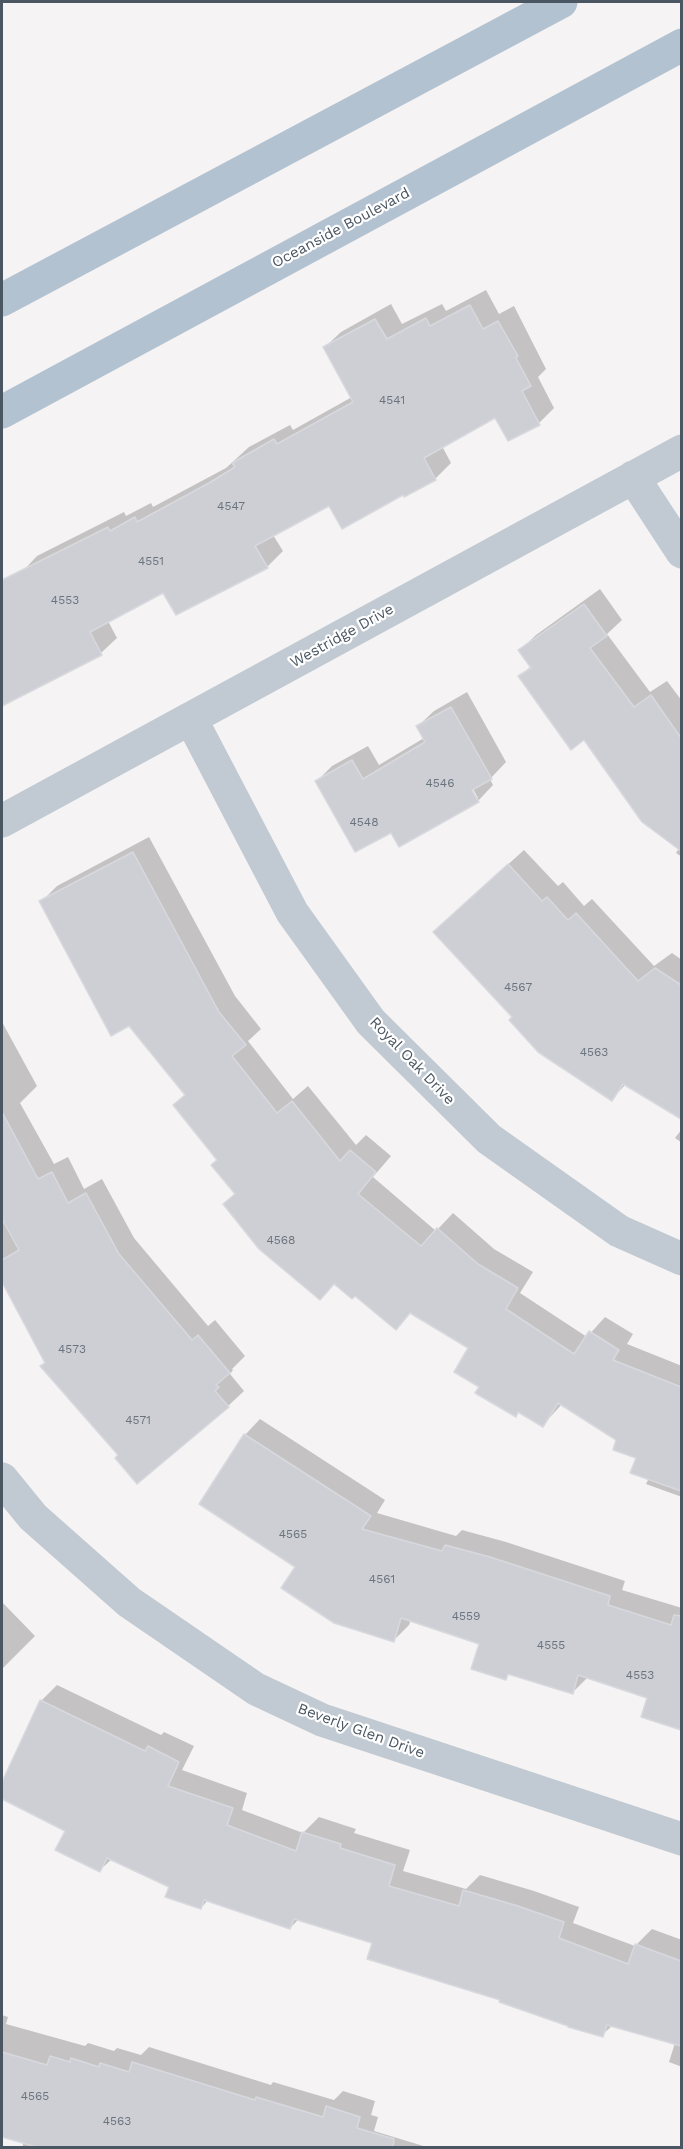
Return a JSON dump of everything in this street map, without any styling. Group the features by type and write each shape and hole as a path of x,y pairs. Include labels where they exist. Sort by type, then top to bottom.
{"main road":[{"path":"2,300 561,2"},
{"name":"Oceanside Boulevard","path":"2,412 681,45"}],"street":[{"name":"Westridge Drive","path":"2,821 681,451"},
{"path":"633,477 681,552"},
{"name":"Royal Oak Drive","path":"191,719 292,912 371,1022 489,1139 619,1231 681,1260"},
{"name":"Beverly Glen Drive","path":"2,1479 33,1517 129,1602 256,1689 322,1720 681,1839"}],"building":[{"path":"470,305 483,329 498,321 518,356 516,358 531,386 522,391 540,425 508,441 495,418 424,458 436,480 404,497 403,495 342,529 329,506 255,546 268,568 176,615 163,593 90,632 102,655 2,706 2,580 108,527 110,531 135,517 137,522 209,483 235,467 232,463 274,439 277,444 353,402 323,347 375,319 387,339 426,318 430,326"},
{"path":"584,604 607,636 590,648 634,707 651,695 681,738 681,851 642,822 584,740 571,750 518,676 531,668 518,650"},
{"path":"451,707 492,779 472,790 479,802 399,847 391,833 355,852 315,781 352,760 363,779 425,742 416,726"},
{"path":"133,852 219,1012 246,1045 232,1056 277,1113 292,1101 340,1161 350,1150 376,1172 358,1194 421,1246 437,1228 478,1264 518,1288 506,1309 574,1354 589,1331 619,1350 613,1360 681,1387 681,1491 630,1473 636,1458 613,1450 616,1440 558,1403 543,1427 518,1412 516,1417 475,1393 479,1387 454,1372 468,1348 410,1313 396,1330 355,1296 352,1299 334,1284 320,1300 259,1249 223,1204 235,1194 211,1165 217,1160 173,1105 185,1095 129,1026 111,1036 39,901"},
{"path":"508,864 542,901 547,897 568,920 576,913 638,981 655,968 681,985 681,1119 623,1084 612,1101 538,1052 509,1020 512,1017 433,932"},
{"path":"2,1112 38,1179 52,1172 68,1203 86,1193 119,1254 192,1340 198,1335 230,1373 216,1385 219,1387 215,1391 229,1407 137,1484 115,1458 118,1455 40,1366 45,1363 2,1282 2,1260 19,1250 2,1219"},
{"path":"244,1434 371,1516 362,1529 442,1551 445,1545 490,1557 610,1596 608,1605 671,1625 674,1615 681,1616 681,1730 641,1717 647,1698 578,1675 573,1694 508,1674 506,1680 471,1669 479,1644 401,1618 394,1642 334,1623 281,1588 295,1567 199,1504"},
{"path":"40,1700 145,1751 148,1746 179,1762 168,1786 233,1808 227,1825 296,1851 302,1832 341,1844 340,1848 395,1865 389,1886 459,1906 463,1890 518,1906 564,1922 559,1938 628,1964 635,1944 681,1961 681,2046 607,2025 603,2037 568,2027 499,2002 500,2000 367,1959 372,1943 294,1919 290,1929 204,1900 201,1909 165,1897 169,1887 107,1858 100,1872 55,1850 65,1831 2,1799 2,1782"},
{"path":"2,2052 47,2065 50,2056 70,2062 71,2058 99,2067 100,2063 129,2072 132,2062 255,2100 256,2097 323,2117 326,2106 360,2117 357,2128 394,2139 393,2148 40,2148 2,2137"}]}
